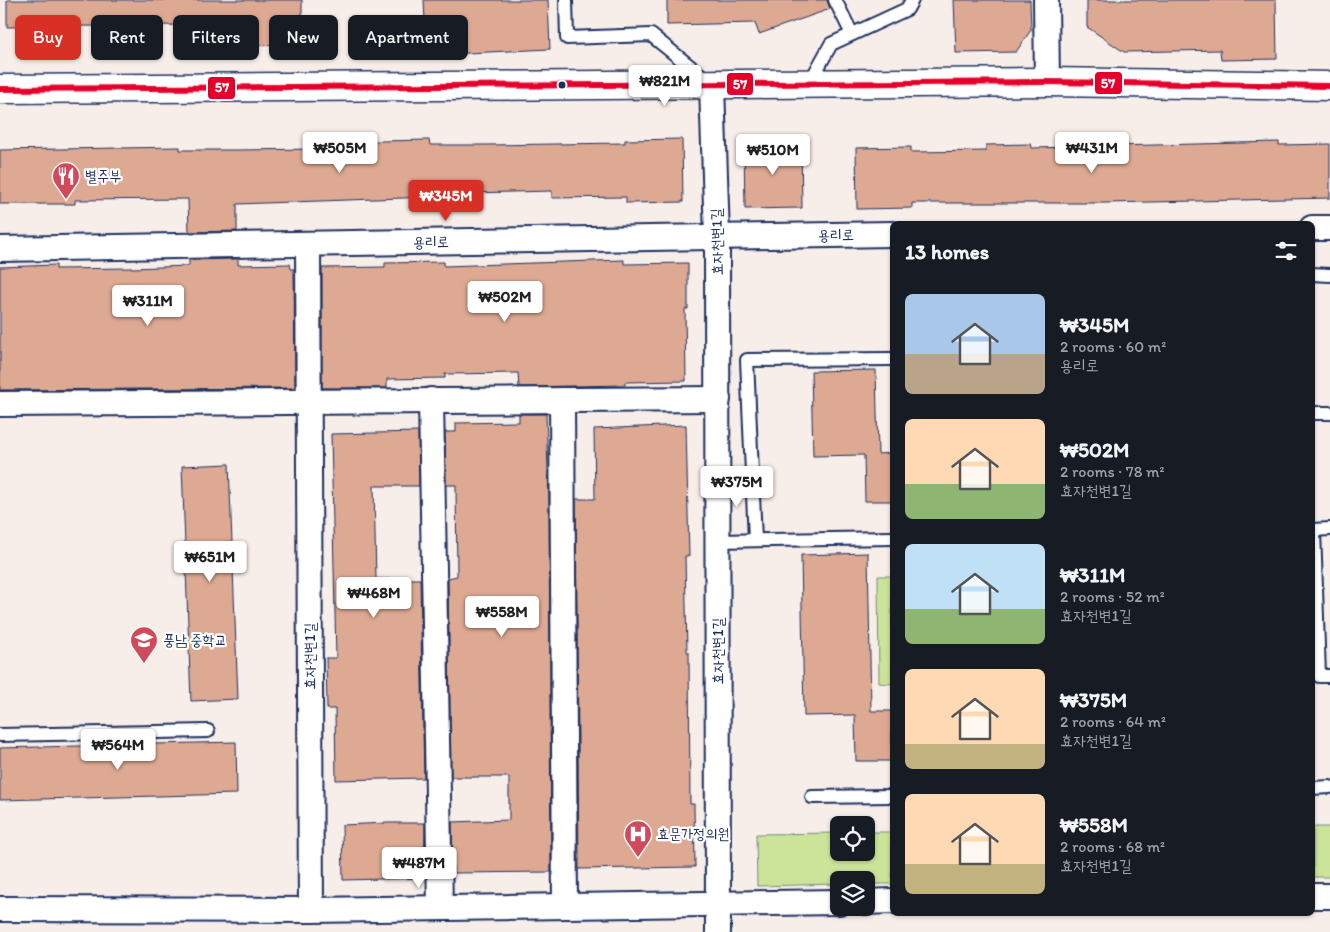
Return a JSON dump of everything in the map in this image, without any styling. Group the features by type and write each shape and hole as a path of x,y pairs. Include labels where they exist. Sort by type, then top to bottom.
{"street":[{"path":"1046,0 1047,82"},
{"path":"0,89 1047,82 1330,86"},
{"name":"효자천변1길","path":"712,85 717,237 718,932"},
{"path":"1315,228 1330,228"},
{"name":"용리로","path":"0,249 890,234"},
{"name":"효자천변1길","path":"308,244 311,910"},
{"path":"0,404 718,399"},
{"path":"431,400 440,908"},
{"path":"562,400 565,906"},
{"path":"1315,896 1330,896"},
{"path":"875,902 890,901"},
{"path":"0,909 311,910 830,902"}],"lane":[{"path":"566,0 567,38 651,36 712,85"},
{"path":"835,0 852,34"},
{"path":"809,84 831,44 907,9 912,0"},
{"path":"1315,274 1330,275"},
{"path":"755,540 748,360 890,359"},
{"path":"1315,413 1330,413"},
{"path":"1315,530 1330,530"},
{"path":"718,541 890,538"},
{"path":"1315,579 1319,676 1330,676"},
{"path":"0,735 208,731"},
{"path":"1315,788 1330,787"},
{"path":"812,797 890,796"}],"green space":[{"path":"878,576 890,576 890,684 879,683"},
{"path":"1315,827 1330,827 1330,877 1315,877"},
{"path":"875,832 890,832 890,884 875,884 875,871 830,871 830,884 757,886 756,834 830,833 830,861 875,861"}],"building":[{"path":"7,0 302,0 302,15 269,15 269,46 259,46 259,15 173,15 173,25 163,25 163,15 91,15 91,26 81,26 81,15 15,15 15,27 7,27"},
{"path":"424,0 548,0 550,49 468,53 468,15 425,15"},
{"path":"667,0 827,0 830,9 759,34 755,23 667,25"},
{"path":"954,0 1030,0 1031,30 1016,52 956,53"},
{"path":"1087,0 1276,0 1277,59 1221,60 1220,50 1124,52 1087,27"},
{"path":"682,139 683,202 626,203 626,197 552,198 552,191 430,194 430,197 237,204 237,231 189,232 188,199 75,200 75,204 0,204 0,150 180,147 180,150 317,149 317,143 381,141 429,140 430,145 487,145 625,143 625,140"},
{"path":"1279,142 1279,145 1330,144 1330,198 1106,203 912,203 912,208 857,209 856,148 911,147 911,152 986,151 986,145 1031,144 1032,148"},
{"path":"801,144 802,208 745,209 744,145"},
{"path":"238,259 238,265 290,264 291,269 294,269 295,388 0,390 0,267 56,265 56,269 132,268 189,266 189,260"},
{"path":"624,260 624,264 688,263 688,309 685,309 686,381 625,382 625,385 519,387 518,373 445,374 445,378 387,379 387,388 322,388 322,268 385,267 385,263 444,262 444,266"},
{"path":"876,370 878,454 890,453 890,501 865,501 864,455 813,456 811,371"},
{"path":"519,414 546,414 549,499 551,872 453,873 452,822 509,820 509,777 451,777 448,578 457,576 456,485 446,485 445,432 456,432 456,423 519,422"},
{"path":"686,425 689,556 685,556 687,652 689,652 690,804 694,804 695,867 579,869 576,499 595,499 594,429"},
{"path":"418,432 419,486 374,486 376,579 420,579 424,778 336,780 335,709 327,709 326,658 336,658 331,434"},
{"path":"229,464 238,699 191,701 182,466"},
{"path":"868,553 871,711 890,711 890,761 856,761 855,715 804,716 801,555"},
{"path":"236,742 237,794 0,800 0,748"},
{"path":"425,823 424,878 343,880 342,825"}],"transit line":[{"name":"57","path":"0,89 1047,82 1330,86"}],"place":[{"name":"별주부","path":"66,200"},
{"name":"풍남 중학교","path":"144,664"},
{"name":"효문가정의원","path":"638,858"}]}
